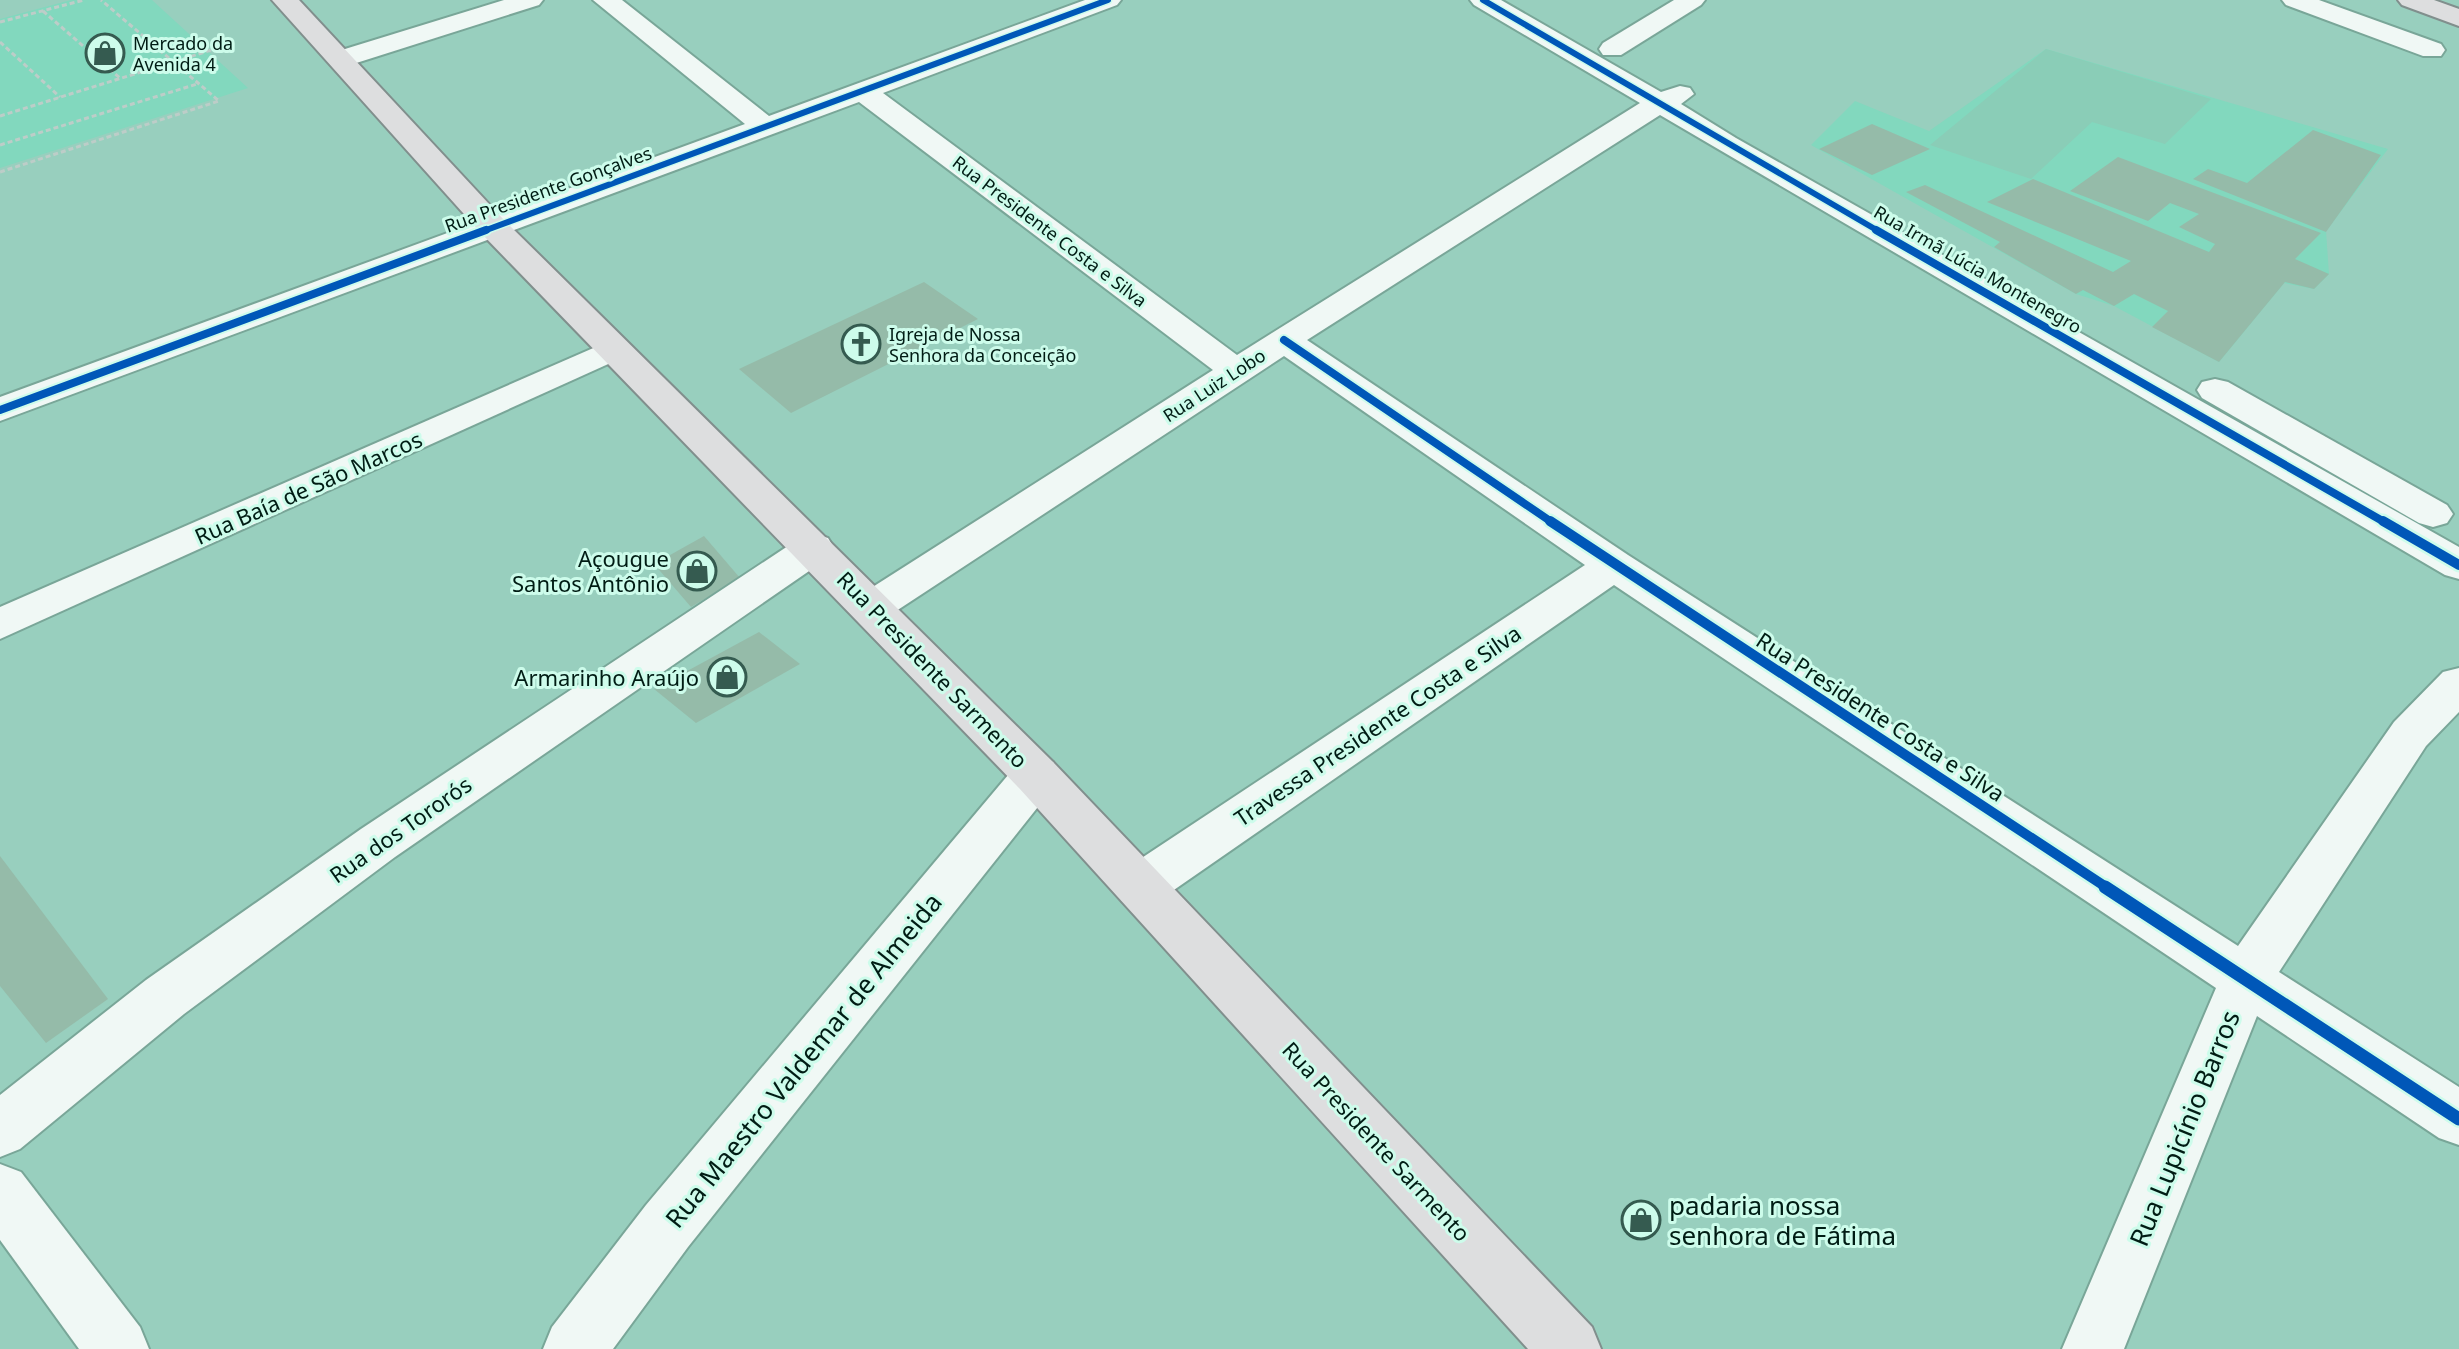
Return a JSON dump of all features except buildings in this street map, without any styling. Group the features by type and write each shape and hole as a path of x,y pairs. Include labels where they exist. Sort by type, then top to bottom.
{"main road":[{"name":"Rua Presidente Sarmento","path":"285,0 492,226 1036,775 1570,1349"},
{"path":"2411,0 2459,18"}],"street":[{"path":"341,59 530,0"},
{"path":"606,0 766,127"},
{"name":"Rua Presidente Gonçalves","path":"0,410 1108,0"},
{"name":"Rua Irmã Lúcia Montenegro","path":"1483,0 1590,60 1670,98 2311,443 2459,529"},
{"name":"Rua Irmã Lúcia Montenegro","path":"1525,0 1612,49 1670,98 2459,565"},
{"path":"1612,49 1692,0"},
{"path":"2295,0 2432,50"},
{"name":"Rua Presidente Costa e Silva","path":"864,92 1237,371"},
{"name":"Rua Luiz Lobo","path":"872,607 1284,340 1670,98"},
{"name":"Rua Presidente Costa e Silva","path":"1284,340 1614,565 2459,1119"},
{"name":"Rua Baía de São Marcos","path":"0,624 614,349"},
{"name":"Rua dos Tororós","path":"0,1130 165,997 366,852 814,548"},
{"name":"Travessa Presidente Costa e Silva","path":"1140,886 1614,565"},
{"name":"Rua Lupicínio Barros","path":"2093,1349 2246,978 2410,734 2459,684"},
{"name":"Rua Maestro Valdemar de Almeida","path":"574,1349 667,1226 1036,775"},
{"path":"0,1192 118,1349"}],"path":[{"path":"0,22 84,0"},
{"path":"0,172 219,101 101,0"},
{"path":"43,11 120,78"},
{"path":"0,42 60,97"},
{"path":"0,116 221,47"},
{"path":"0,145 198,83"}],"shaded area":[{"name":"Mercado da Avenida 4","path":"71,0 152,0 248,88 0,168 0,19"},
{"path":"2046,49 2388,149 2326,231 2329,274 2314,289 2284,283 2219,362 2114,306 2076,294 1811,145 1855,101 1929,131"},
{"path":"2046,49 2211,99 2165,144 2092,122 2031,179 1930,145"}],"cycle path":[{"path":"0,410 1108,0"},
{"path":"1483,0 1590,60 1726,144 2459,565"},
{"path":"1284,340 1614,565 2459,1119"}],"place":[{"name":"Mercado da Avenida 4","path":"105,53"},
{"name":"Igreja de Nossa Senhora da Conceição","path":"861,344"},
{"name":"Açougue Santos Antônio","path":"697,571"},
{"name":"Armarinho Araújo","path":"727,677"},
{"name":"padaria nossa senhora de Fátima","path":"1641,1220"}]}
